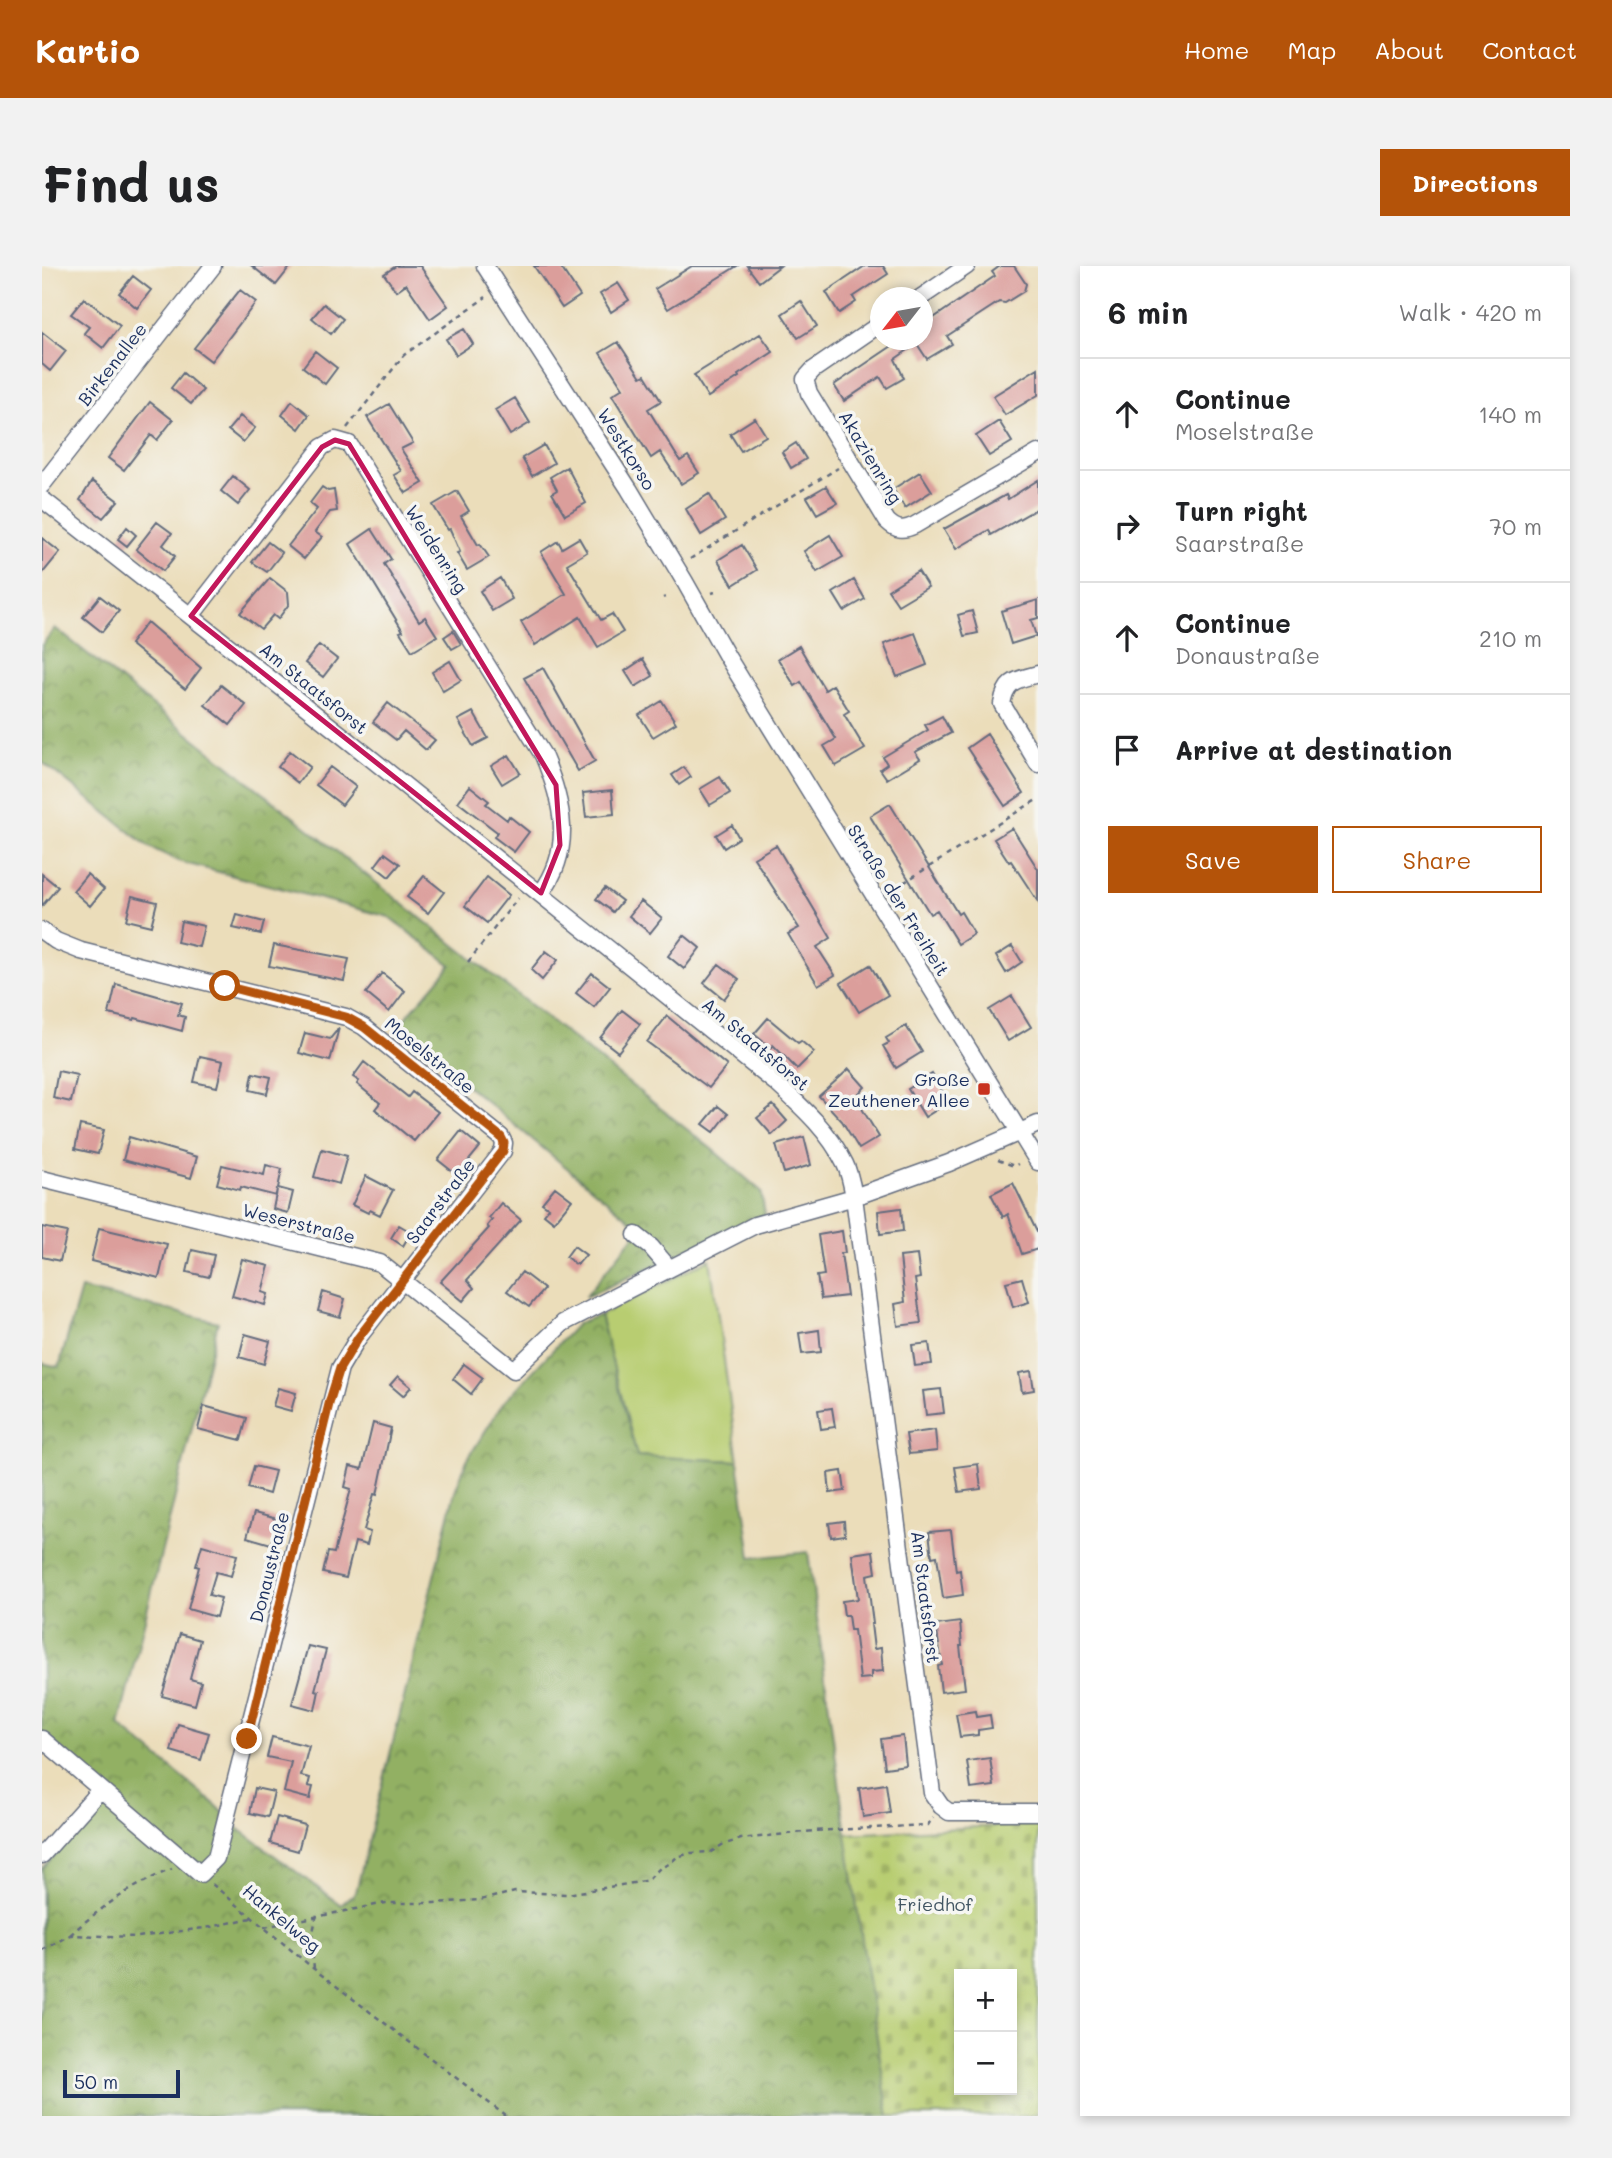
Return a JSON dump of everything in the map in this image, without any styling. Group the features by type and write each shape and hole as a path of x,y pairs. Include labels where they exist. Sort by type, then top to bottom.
{"street":[{"name":"Birkenallee","path":"42,485 213,266"},
{"name":"Westkorso","path":"485,266 623,479 728,658"},
{"path":"933,289 967,266"},
{"name":"Akazienring","path":"870,331 813,370 805,379 808,393 887,521 894,528 904,530 1038,453"},
{"path":"191,616 322,447 335,440"},
{"name":"Weidenring","path":"335,440 349,444 543,755 556,785 562,816 557,865 551,880 535,889"},
{"name":"Am Staatsforst","path":"42,499 776,1083 812,1117 831,1140 846,1166 855,1196 931,1786 932,1793 941,1806"},
{"name":"Straße der Freiheit","path":"728,658 1038,1162"},
{"path":"1038,674 1012,682 1004,690 1002,704 1038,764"},
{"name":"Moselstraße","path":"42,931 56,941 81,951 346,1017 364,1027 501,1137 504,1143"},
{"path":"636,1235 658,1254 669,1268 755,1225 855,1196 949,1163 1038,1124"},
{"name":"Saarstraße","path":"403,1282 503,1151 504,1143"},
{"name":"Weserstraße","path":"42,1179 380,1263 514,1370 564,1323 669,1268"},
{"name":"Donaustraße","path":"200,1874 216,1858 340,1368 358,1338 403,1282"},
{"path":"42,1739 200,1874"},
{"path":"42,1855 100,1790"},
{"path":"941,1806 949,1812 1038,1812"}],"path":[{"path":"335,440 354,420 404,355 480,301"},
{"path":"691,559 849,460"},
{"path":"895,888 1038,799"},
{"path":"468,961 535,889"},
{"path":"264,1927 317,1914 386,1903 489,1900 515,1892 542,1895 580,1892 648,1880 677,1857 711,1852 741,1839 814,1830 928,1825 941,1806"},
{"path":"42,1950 70,1935 93,1914 135,1886 187,1863"},
{"name":"Hankelweg","path":"200,1874 314,1969 506,2116"},
{"path":"314,1969 311,1941 317,1914"},
{"path":"70,1935 138,1937 211,1927 251,1918"}],"highlighted area":[{"path":"335,440 349,444 556,785 560,845 541,893 243,657 191,616 322,447"}],"green space":[{"path":"55,628 713,1150 761,1191 765,1215 585,1297 640,1228 397,1028 451,965 389,917 181,862 149,847 42,762 42,645"},
{"path":"710,1259 738,1461 637,1456 600,1315"},
{"path":"81,1289 218,1322 119,1725 217,1806 239,1829 341,1905 356,1892 455,1491 467,1460 503,1403 578,1323 600,1315 637,1456 738,1461 751,1558 808,1552 846,1834 889,2116 42,2116 42,1869 109,1795 42,1734 42,1363 59,1367"},
{"name":"Friedhof","path":"1038,1824 1038,2114 889,2116 846,1834"}],"building":[{"path":"252,266 291,266 276,285"},
{"path":"396,266 420,266 448,306 430,319 406,284 396,291 384,274"},
{"path":"534,266 560,266 580,296 562,308"},
{"path":"692,266 737,266 668,309 655,289"},
{"path":"747,266 780,266 759,282"},
{"path":"865,266 883,266 888,274 853,297 856,302 839,313 826,292"},
{"path":"1000,266 1014,266 1026,284 1024,291 1005,303 999,302 947,336 952,344 927,359 921,350 933,350 933,318 995,276 992,272"},
{"path":"133,276 151,290 137,308 119,293"},
{"path":"618,283 629,300 611,312 600,294"},
{"path":"240,290 256,302 211,361 194,348"},
{"path":"84,298 120,326 103,348 84,333 89,327 71,314"},
{"path":"801,301 817,326 798,338 782,314"},
{"path":"324,304 343,319 331,334 312,318"},
{"path":"464,329 473,344 456,355 446,339"},
{"path":"42,332 66,351 50,371 42,364"},
{"path":"760,334 773,352 708,397 694,375"},
{"path":"618,342 641,377 645,375 661,401 648,409 680,461 688,456 699,473 681,484 660,452 651,458 612,395 623,388 600,353"},
{"path":"886,350 908,350 895,359 904,378 887,388 880,377 844,401 834,385"},
{"path":"315,351 337,368 325,384 303,367"},
{"path":"1038,368 1038,395 1005,415 993,396"},
{"path":"183,373 203,390 191,404 171,388"},
{"path":"515,398 530,423 510,435 495,410"},
{"path":"292,401 309,415 299,429 282,415"},
{"path":"150,402 173,420 157,440 151,435 124,470 108,458"},
{"path":"389,404 413,443 401,449 423,483 406,493 394,475 401,471 367,417"},
{"path":"240,416 255,428 243,442 228,430"},
{"path":"755,418 766,436 741,451 730,434"},
{"path":"999,421 1012,442 989,456 976,436"},
{"path":"796,443 806,459 791,468 782,452"},
{"path":"544,445 554,463 532,476 522,458"},
{"path":"567,467 586,503 565,515 552,493 557,490 550,477"},
{"path":"920,472 932,491 905,508 893,489"},
{"path":"233,476 250,490 238,505 221,491"},
{"path":"1038,480 1038,508 991,535 989,530 956,549 944,529 1006,495 1008,499"},
{"path":"92,481 118,501 103,518 80,500"},
{"path":"826,486 837,503 817,514 807,497"},
{"path":"322,487 328,491 334,490 337,511 330,512 315,532 322,537 304,559 288,546 317,509 310,503"},
{"path":"457,491 469,511 461,516 478,545 480,544 489,557 467,570 457,553 460,552 450,529 448,530 433,505"},
{"path":"709,494 725,520 701,535 686,509"},
{"path":"157,522 172,533 163,545 175,556 163,571 136,549"},
{"path":"127,527 136,535 127,546 118,539"},
{"path":"372,529 391,559 384,564 419,621 425,617 437,636 412,651 400,632 403,631 350,544"},
{"path":"830,535 843,557 817,572 804,551"},
{"path":"42,538 60,552 42,574"},
{"path":"579,538 587,552 567,564 601,620 612,614 623,632 598,647 580,617 535,645 521,622 566,594 541,552 558,541 562,548"},
{"path":"268,542 282,553 267,572 252,562"},
{"path":"742,545 757,570 733,585 718,560"},
{"path":"918,571 928,587 898,605 888,590"},
{"path":"270,578 288,592 289,604 278,619 273,615 261,629 240,613"},
{"path":"500,578 512,599 492,611 480,591"},
{"path":"854,580 865,599 844,611 833,593"},
{"path":"100,596 119,611 102,632 83,617"},
{"path":"1038,600 1038,618 1031,620 1036,636 1011,644 1001,611"},
{"path":"972,611 978,633 964,636 958,615"},
{"path":"147,622 201,668 185,689 130,644"},
{"path":"453,631 461,644 452,649 444,637"},
{"path":"915,633 927,665 897,677 884,644"},
{"path":"319,645 337,659 323,677 305,663"},
{"path":"799,646 825,690 833,685 849,711 844,714 865,749 836,766 824,746 836,739 801,682 795,686 778,659"},
{"path":"643,659 653,676 635,687 625,671"},
{"path":"450,661 461,680 443,691 432,672"},
{"path":"543,668 595,761 578,771 524,678"},
{"path":"221,685 246,705 230,725 205,705"},
{"path":"662,701 676,723 653,737 639,715"},
{"path":"388,703 435,740 426,750 404,731 396,740 373,722"},
{"path":"473,712 488,738 473,746 458,720"},
{"path":"942,716 951,733 915,752 920,759 887,779 880,769 887,764 883,757 928,730 925,725"},
{"path":"987,734 1024,793 1005,806 967,748"},
{"path":"290,751 310,767 298,783 278,767"},
{"path":"509,755 520,773 502,784 491,766"},
{"path":"330,767 356,787 342,805 316,785"},
{"path":"684,767 691,777 679,785 672,775"},
{"path":"720,777 730,793 710,805 700,789"},
{"path":"470,786 489,801 486,804 507,820 509,816 529,832 514,852 494,837 497,832 458,802"},
{"path":"612,790 614,814 586,817 583,793"},
{"path":"890,804 958,914 961,912 974,934 958,944 937,910 930,914 870,816"},
{"path":"732,825 739,838 724,848 716,835"},
{"path":"1012,828 1038,869 1038,902 994,839"},
{"path":"776,845 831,938 817,947 835,975 818,985 788,934 799,928 754,858"},
{"path":"385,853 400,864 389,877 375,866"},
{"path":"42,874 58,887 42,906"},
{"path":"87,874 104,889 90,906 73,891"},
{"path":"424,876 444,892 428,913 407,897"},
{"path":"487,877 509,895 487,923 465,906"},
{"path":"605,888 622,901 613,912 596,899"},
{"path":"132,896 157,902 151,926 126,920"},
{"path":"641,901 662,918 650,933 629,916"},
{"path":"237,915 264,922 261,934 233,928"},
{"path":"181,921 204,926 199,947 177,942"},
{"path":"684,935 700,948 684,969 668,956"},
{"path":"274,945 349,959 344,981 269,966"},
{"path":"1012,946 1022,962 1006,973 996,956"},
{"path":"546,951 558,960 542,980 531,970"},
{"path":"719,964 739,979 724,999 704,983"},
{"path":"870,965 888,995 859,1012 841,983"},
{"path":"382,973 405,991 389,1012 366,993"},
{"path":"592,973 610,987 594,1007 576,993"},
{"path":"116,984 182,1003 178,1015 185,1017 182,1031 109,1014"},
{"path":"1012,996 1031,1027 1008,1041 989,1010"},
{"path":"622,1010 640,1024 618,1052 600,1038"},
{"path":"667,1016 727,1066 709,1088 647,1042"},
{"path":"768,1018 798,1043 801,1041 814,1052 797,1069 773,1045 771,1048 754,1034"},
{"path":"906,1026 922,1052 896,1068 883,1046 889,1043 886,1038"},
{"path":"339,1028 330,1061 299,1053 305,1033 330,1039"},
{"path":"200,1056 223,1061 217,1087 194,1082"},
{"path":"364,1062 408,1097 412,1092 438,1112 414,1141 375,1109 380,1103 357,1084 359,1081 353,1077"},
{"path":"849,1069 865,1087 855,1097 879,1137 859,1149 842,1121 819,1096"},
{"path":"58,1071 77,1075 71,1102 53,1098"},
{"path":"253,1073 271,1077 267,1094 250,1090"},
{"path":"932,1074 949,1102 925,1117 908,1089"},
{"path":"773,1105 787,1121 772,1135 757,1118"},
{"path":"718,1106 728,1114 714,1132 703,1124"},
{"path":"80,1125 104,1130 98,1154 75,1149"},
{"path":"461,1131 480,1147 457,1175 438,1160"},
{"path":"129,1137 197,1157 191,1178 123,1160"},
{"path":"804,1137 811,1165 784,1173 776,1145"},
{"path":"322,1149 347,1156 339,1184 314,1177"},
{"path":"222,1165 264,1175 266,1165 282,1169 278,1188 293,1192 288,1213 273,1209 276,1196 217,1184"},
{"path":"366,1176 393,1190 380,1215 370,1210 368,1213 352,1205"},
{"path":"1013,1183 1038,1234 1038,1249 1022,1254 1008,1214 1003,1217 991,1194"},
{"path":"555,1187 572,1200 554,1222 544,1214 549,1208 542,1203"},
{"path":"501,1203 521,1220 467,1280 474,1288 463,1301 440,1282 489,1228 487,1226 492,1220 489,1218"},
{"path":"901,1208 903,1231 880,1234 878,1211"},
{"path":"399,1225 411,1232 403,1246 391,1238"},
{"path":"42,1227 67,1232 60,1261 42,1257"},
{"path":"99,1228 167,1244 159,1278 91,1261"},
{"path":"842,1231 845,1253 841,1253 847,1296 821,1299 817,1276 824,1275 818,1235"},
{"path":"574,1246 586,1255 577,1265 566,1257"},
{"path":"192,1250 214,1255 209,1277 187,1272"},
{"path":"917,1255 920,1278 915,1279 921,1323 898,1326 895,1304 905,1302 900,1257"},
{"path":"242,1259 269,1266 262,1292 268,1294 265,1305 232,1296"},
{"path":"522,1272 544,1289 529,1307 507,1291"},
{"path":"1022,1278 1029,1302 1013,1307 1006,1282"},
{"path":"323,1292 345,1299 340,1317 318,1311"},
{"path":"819,1330 821,1352 802,1354 799,1333"},
{"path":"245,1334 270,1341 264,1364 239,1357"},
{"path":"929,1343 932,1364 915,1366 912,1345"},
{"path":"464,1364 483,1378 471,1394 453,1379"},
{"path":"1031,1371 1034,1390 1022,1392 1019,1373"},
{"path":"398,1376 411,1387 403,1396 390,1385"},
{"path":"278,1388 296,1393 291,1411 273,1406"},
{"path":"941,1389 944,1413 926,1415 923,1391"},
{"path":"204,1406 247,1418 241,1440 198,1429"},
{"path":"832,1408 835,1427 821,1429 818,1410"},
{"path":"373,1423 391,1428 377,1495 374,1494 364,1530 370,1532 367,1545 355,1542 346,1578 323,1573 328,1552 334,1553 351,1489 345,1487 350,1466 362,1469"},
{"path":"935,1430 937,1451 909,1454 906,1434"},
{"path":"978,1464 981,1489 959,1492 955,1467"},
{"path":"254,1466 275,1471 269,1494 248,1488"},
{"path":"842,1471 845,1491 830,1493 828,1473"},
{"path":"254,1513 277,1519 271,1544 247,1537"},
{"path":"844,1521 845,1535 831,1537 829,1523"},
{"path":"951,1530 956,1571 960,1570 963,1595 943,1598 937,1556 932,1557 929,1532"},
{"path":"202,1545 237,1555 231,1576 216,1572 209,1595 221,1598 216,1617 188,1609"},
{"path":"873,1551 876,1573 867,1575 871,1624 874,1649 881,1648 883,1671 871,1672 871,1678 860,1679 854,1630 850,1630 842,1601 858,1599 852,1554"},
{"path":"960,1622 965,1689 941,1692 938,1666 942,1665 936,1625"},
{"path":"180,1634 200,1640 190,1679 201,1682 195,1705 162,1696"},
{"path":"308,1646 326,1650 315,1690 319,1691 315,1710 292,1704"},
{"path":"975,1711 976,1717 990,1715 992,1728 978,1730 978,1735 960,1737 956,1714"},
{"path":"178,1724 209,1733 201,1760 171,1751"},
{"path":"903,1736 906,1765 885,1768 881,1739"},
{"path":"272,1737 309,1746 301,1776 310,1778 308,1786 313,1787 310,1799 284,1792 291,1762 267,1757"},
{"path":"990,1758 994,1786 971,1789 967,1761"},
{"path":"886,1784 890,1813 863,1817 859,1788"},
{"path":"255,1788 274,1792 268,1817 250,1813"},
{"path":"277,1817 305,1825 298,1851 270,1843"}],"place":[{"name":"Große Zeuthener Allee","path":"984,1089"}],"route":[{"path":"225,986 337,1014 364,1027 501,1137 504,1143 503,1151 358,1338 340,1368 303,1506 247,1739"}]}
